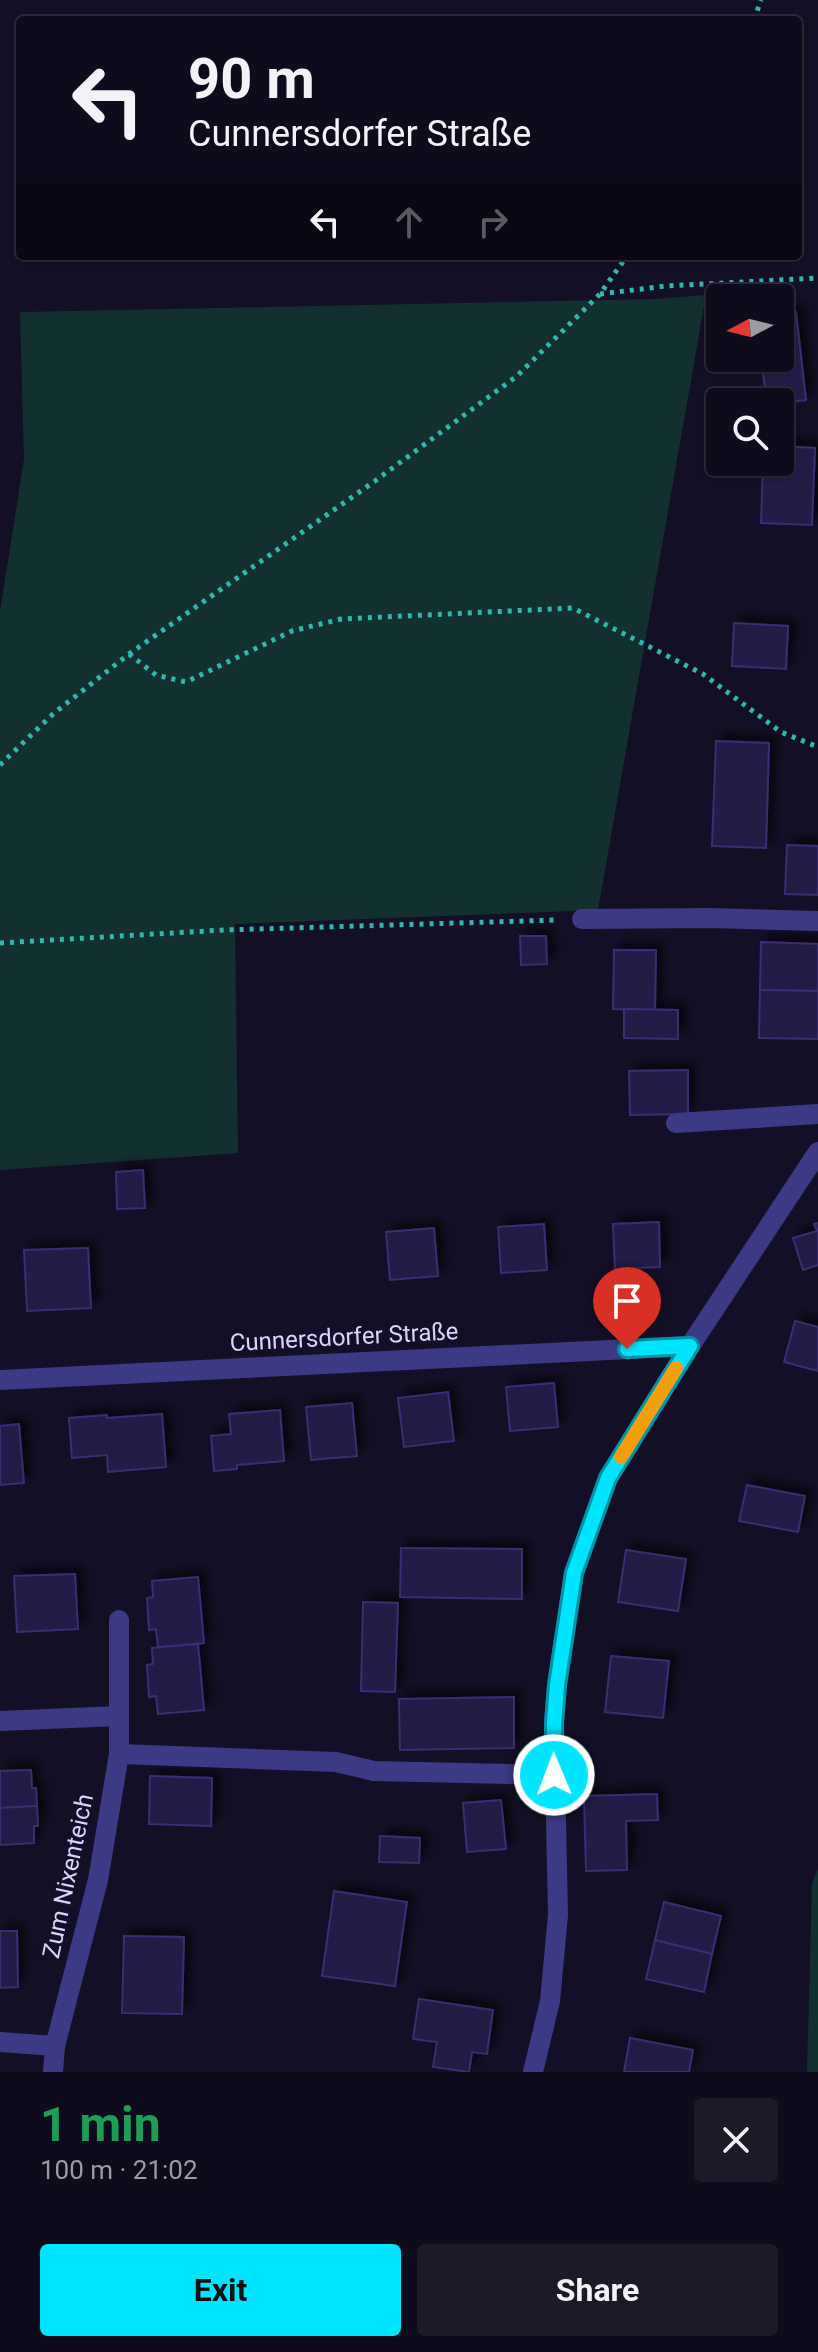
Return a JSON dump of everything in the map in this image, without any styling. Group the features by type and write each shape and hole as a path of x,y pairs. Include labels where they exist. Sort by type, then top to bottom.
{"street":[{"path":"582,919 818,921"},
{"path":"676,1123 818,1114"},
{"path":"533,2072 550,2001 558,1915 554,1723 574,1573 608,1478 690,1346 818,1152"},
{"name":"Cunnersdorfer Straße","path":"0,1380 690,1346"},
{"name":"Zum Nixenteich","path":"53,2072 55,2046 98,1880 119,1754 119,1620"},
{"path":"0,1721 118,1716"},
{"path":"119,1754 336,1762 374,1771 554,1775"},
{"path":"0,2042 55,2046"}],"path":[{"path":"0,765 53,714 129,654 363,490 517,376 600,294 624,260"},
{"path":"600,294 666,286 818,278"},
{"path":"129,654 156,675 186,682 292,631 341,619 573,608 703,674 781,732 818,747"},
{"path":"0,943 224,930 582,919"}],"green space":[{"path":"706,295 598,910 235,924 238,1153 0,1170 0,611 24,459 20,312 654,299"},
{"path":"818,1869 818,2072 807,2072 812,1883"}],"building":[{"path":"794,312 806,400 794,401 794,388 765,388 763,372 794,372"},
{"path":"794,447 815,448 812,525 761,523 763,476 794,476"},
{"path":"734,623 788,626 786,669 732,666"},
{"path":"716,741 769,743 766,848 712,846"},
{"path":"787,845 818,846 818,895 785,894"},
{"path":"520,936 546,936 547,964 521,965"},
{"path":"761,942 818,944 818,991 760,990"},
{"path":"614,950 656,950 655,1010 613,1009"},
{"path":"760,990 818,991 818,1039 759,1038"},
{"path":"624,1009 678,1010 678,1039 624,1038"},
{"path":"688,1070 688,1114 630,1115 629,1071"},
{"path":"143,1170 145,1208 117,1209 116,1172"},
{"path":"659,1222 660,1267 615,1269 613,1224"},
{"path":"818,1223 818,1265 803,1270 793,1238 817,1231 814,1224"},
{"path":"544,1224 547,1270 501,1273 498,1227"},
{"path":"434,1228 438,1276 390,1280 386,1232"},
{"path":"88,1248 91,1308 27,1311 24,1250"},
{"path":"795,1321 818,1327 818,1371 784,1362"},
{"path":"554,1383 558,1427 510,1431 506,1387"},
{"path":"448,1392 454,1441 404,1447 398,1398"},
{"path":"352,1403 357,1456 311,1460 306,1407"},
{"path":"280,1410 284,1461 237,1465 237,1469 214,1471 211,1436 231,1434 229,1414"},
{"path":"162,1414 166,1467 108,1472 107,1455 72,1458 69,1418"},
{"path":"19,1424 24,1483 0,1485 0,1426"},
{"path":"747,1485 805,1496 798,1532 739,1521"},
{"path":"401,1548 522,1549 522,1599 400,1597"},
{"path":"626,1550 686,1559 678,1611 618,1602"},
{"path":"75,1574 78,1629 17,1632 14,1576"},
{"path":"198,1577 204,1643 158,1647 156,1629 149,1630 147,1598 153,1597 152,1581"},
{"path":"363,1602 398,1603 395,1692 361,1691"},
{"path":"198,1644 204,1710 158,1714 156,1696 149,1697 147,1665 153,1664 152,1648"},
{"path":"611,1656 669,1661 663,1718 605,1712"},
{"path":"514,1697 514,1748 400,1750 399,1699"},
{"path":"31,1770 37,1806 0,1808 0,1771"},
{"path":"150,1776 212,1778 211,1826 149,1824"},
{"path":"657,1794 658,1820 626,1821 627,1870 586,1871 584,1796"},
{"path":"501,1800 506,1849 467,1852 463,1803"},
{"path":"37,1806 38,1826 34,1826 34,1843 0,1845 0,1808"},
{"path":"380,1836 420,1838 419,1863 379,1862"},
{"path":"334,1891 407,1902 395,1986 322,1976"},
{"path":"664,1902 721,1916 712,1954 655,1940"},
{"path":"0,1931 17,1931 18,1987 0,1988"},
{"path":"124,1936 184,1937 182,2014 122,2013"},
{"path":"655,1940 712,1954 704,1992 646,1979"},
{"path":"419,1999 493,2010 487,2054 472,2052 469,2072 433,2067 437,2042 413,2039"},
{"path":"630,2038 693,2050 689,2072 624,2072"}],"slow traffic":[{"path":"621,1457 676,1368"}],"route":[{"path":"554,1775 557,1685 574,1573 608,1478 690,1346 627,1349"}]}
